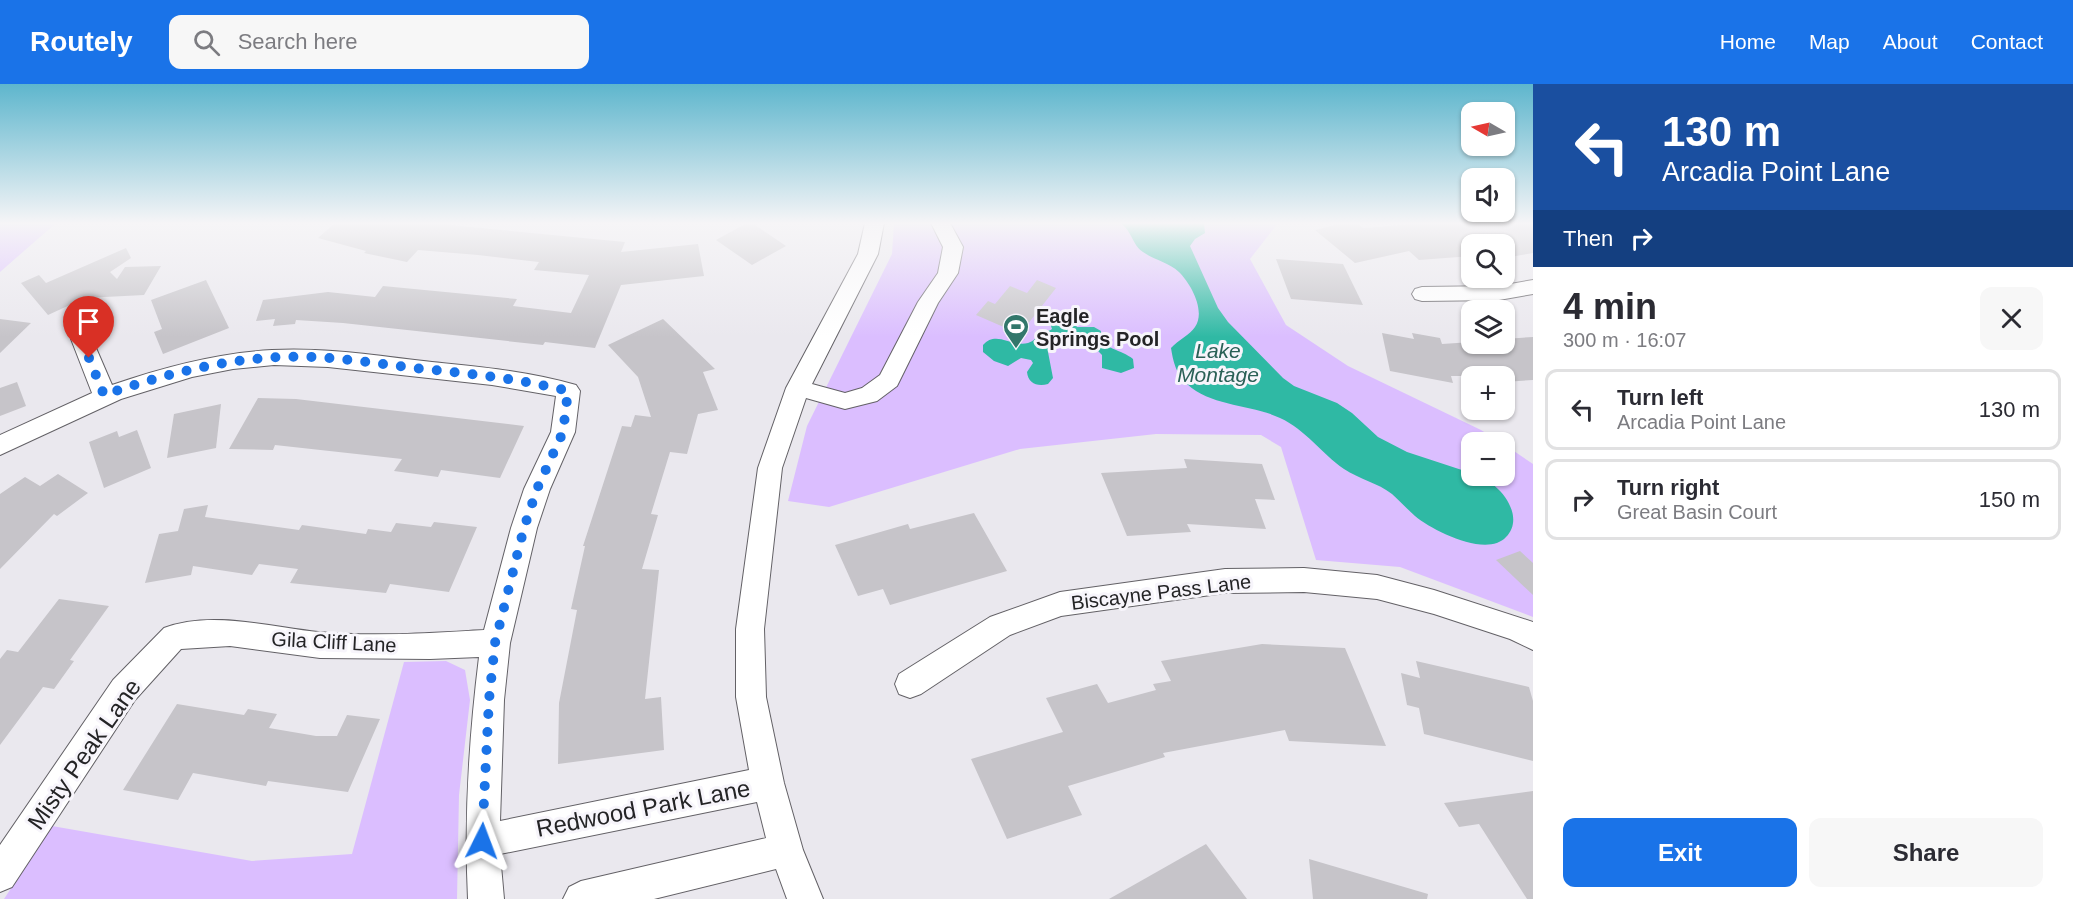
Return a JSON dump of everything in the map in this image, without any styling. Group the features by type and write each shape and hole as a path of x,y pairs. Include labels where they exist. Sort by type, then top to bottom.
{"street":[{"path":"805,899 786,850 768,783 751,697 750,629 770,468 798,388 864,261"},
{"path":"798,388 845,401 869,395 889,380 928,302 948,273 950,261"},
{"path":"1422,294 1499,293 1533,287"},
{"path":"82,339 104,395"},
{"path":"0,446 104,395 152,379 212,365 265,358 314,357 524,380 568,391 563,432 537,489 524,528 495,643 489,700 482,841 486,899"},
{"name":"Biscayne Pass Lane","path":"910,684 1000,626 1060,604 1225,581 1304,580 1377,587 1508,626 1533,637"},
{"name":"Gila Cliff Lane","path":"174,637 230,633 320,645 430,646 495,643"},
{"name":"Misty Peak Lane","path":"0,875 124,690 174,637"},
{"name":"Redwood Park Lane","path":"482,841 768,783"},
{"path":"581,899 786,850"}],"shaded area":[{"path":"0,261 13,261 0,272"},
{"path":"889,261 1251,261 1286,325 1348,366 1484,432 1461,432 1461,486 1515,486 1515,452 1533,464 1533,617 1400,567 1316,560 1281,447 1261,435 1156,434 1020,449 829,507 788,501 807,426"},
{"path":"446,661 465,670 470,700 459,795 457,899 4,899 52,826 252,861 352,854 404,662"}],"water":[{"name":"Lake Montage","path":"1160,261 1197,261 1218,308 1228,322 1283,378 1294,386 1337,403 1352,413 1378,437 1407,452 1461,470 1461,486 1494,486 1506,498 1511,508 1512,528 1506,537 1497,543 1474,544 1434,529 1415,516 1387,490 1344,469 1289,423 1269,413 1208,397 1187,384 1178,372 1171,348 1195,327 1199,313 1196,298 1179,272"},
{"name":"Eagle Springs Pool","path":"1057,314 1069,316 1077,327 1094,327 1101,331 1103,342 1133,359 1134,368 1121,373 1102,368 1102,355 1087,344 1058,342 1048,352 1053,378 1048,384 1040,385 1031,381 1028,376 1027,372 1033,363 1031,360 1021,358 1008,366 994,361 983,352 983,345 993,339 1022,344 1030,342 1052,329 1049,320"}],"building":[{"path":"96,261 126,261 110,272 117,279 125,267 161,266 144,295 85,298 48,315 21,283 39,275 46,283"},
{"path":"531,261 701,261 704,276 621,285 595,348 545,342 543,345 343,323 296,320 295,324 273,326 275,319 256,321 263,300 328,292 375,297 383,286 517,299 513,306 571,313 589,275 534,270 539,262"},
{"path":"746,261 759,261 752,265"},
{"path":"1277,261 1343,264 1363,305 1291,299"},
{"path":"206,280 229,328 163,354 154,332 162,329 151,300"},
{"path":"1037,280 1056,288 1020,334 976,315 988,301 995,304 1010,286 1027,293"},
{"path":"0,319 31,323 0,353"},
{"path":"663,319 715,369 703,372 718,410 698,414 687,454 670,452 651,514 658,515 642,569 659,570 645,699 661,697 664,750 558,764 559,703 577,610 571,609 585,546 583,546 622,426 631,427 635,415 651,417 638,377 608,345"},
{"path":"1382,333 1414,339 1412,333 1440,338 1442,344 1461,343 1461,354 1515,354 1515,338 1533,337 1533,380 1515,381 1515,366 1461,366 1461,376 1451,376 1453,383 1390,371"},
{"path":"17,382 26,406 0,416 0,388"},
{"path":"258,398 296,399 524,426 500,478 441,470 438,477 394,471 402,459 275,445 273,450 229,449"},
{"path":"221,404 216,448 167,458 174,414"},
{"path":"137,430 151,468 104,488 89,442 117,431 119,437"},
{"path":"1184,459 1262,464 1275,500 1255,499 1266,529 1187,524 1191,532 1127,536 1101,473 1187,468"},
{"path":"58,474 88,493 57,516 54,514 0,569 0,494 25,477 40,486"},
{"path":"208,505 205,517 299,530 302,525 366,534 368,529 391,532 396,523 431,527 434,522 477,527 449,592 390,584 386,593 290,583 298,569 259,564 252,575 193,566 191,575 145,583 159,534 178,531 184,509"},
{"path":"974,513 1007,571 890,605 883,589 858,596 835,545 908,524 910,529"},
{"path":"1520,551 1533,563 1533,595 1496,560"},
{"path":"59,599 109,606 70,660 74,661 54,689 43,687 0,745 0,659 7,650 18,652"},
{"path":"1262,644 1345,648 1386,746 1289,741 1285,730 1163,753 1165,757 1068,786 1082,815 1007,839 971,759 1063,732 1046,698 1097,684 1108,703 1156,690 1153,684 1171,681 1161,661"},
{"path":"1416,661 1529,687 1533,701 1533,761 1424,734 1419,708 1407,705 1401,673 1420,678"},
{"path":"177,704 244,715 248,709 277,714 269,728 316,736 337,736 347,715 380,719 348,792 268,781 266,786 193,773 178,800 123,790"},
{"path":"1533,791 1533,899 1527,899 1479,824 1459,827 1444,803"},
{"path":"1206,844 1247,899 1109,899"},
{"path":"1309,859 1428,894 1427,899 1313,899"}],"place":[{"name":"Eagle Springs Pool","path":"1016,350"}],"route":[{"path":"89,358 104,395 152,379 212,365 265,358 314,357 524,380 568,391 563,432 537,489 524,528 495,643 489,700 482,841"}]}
